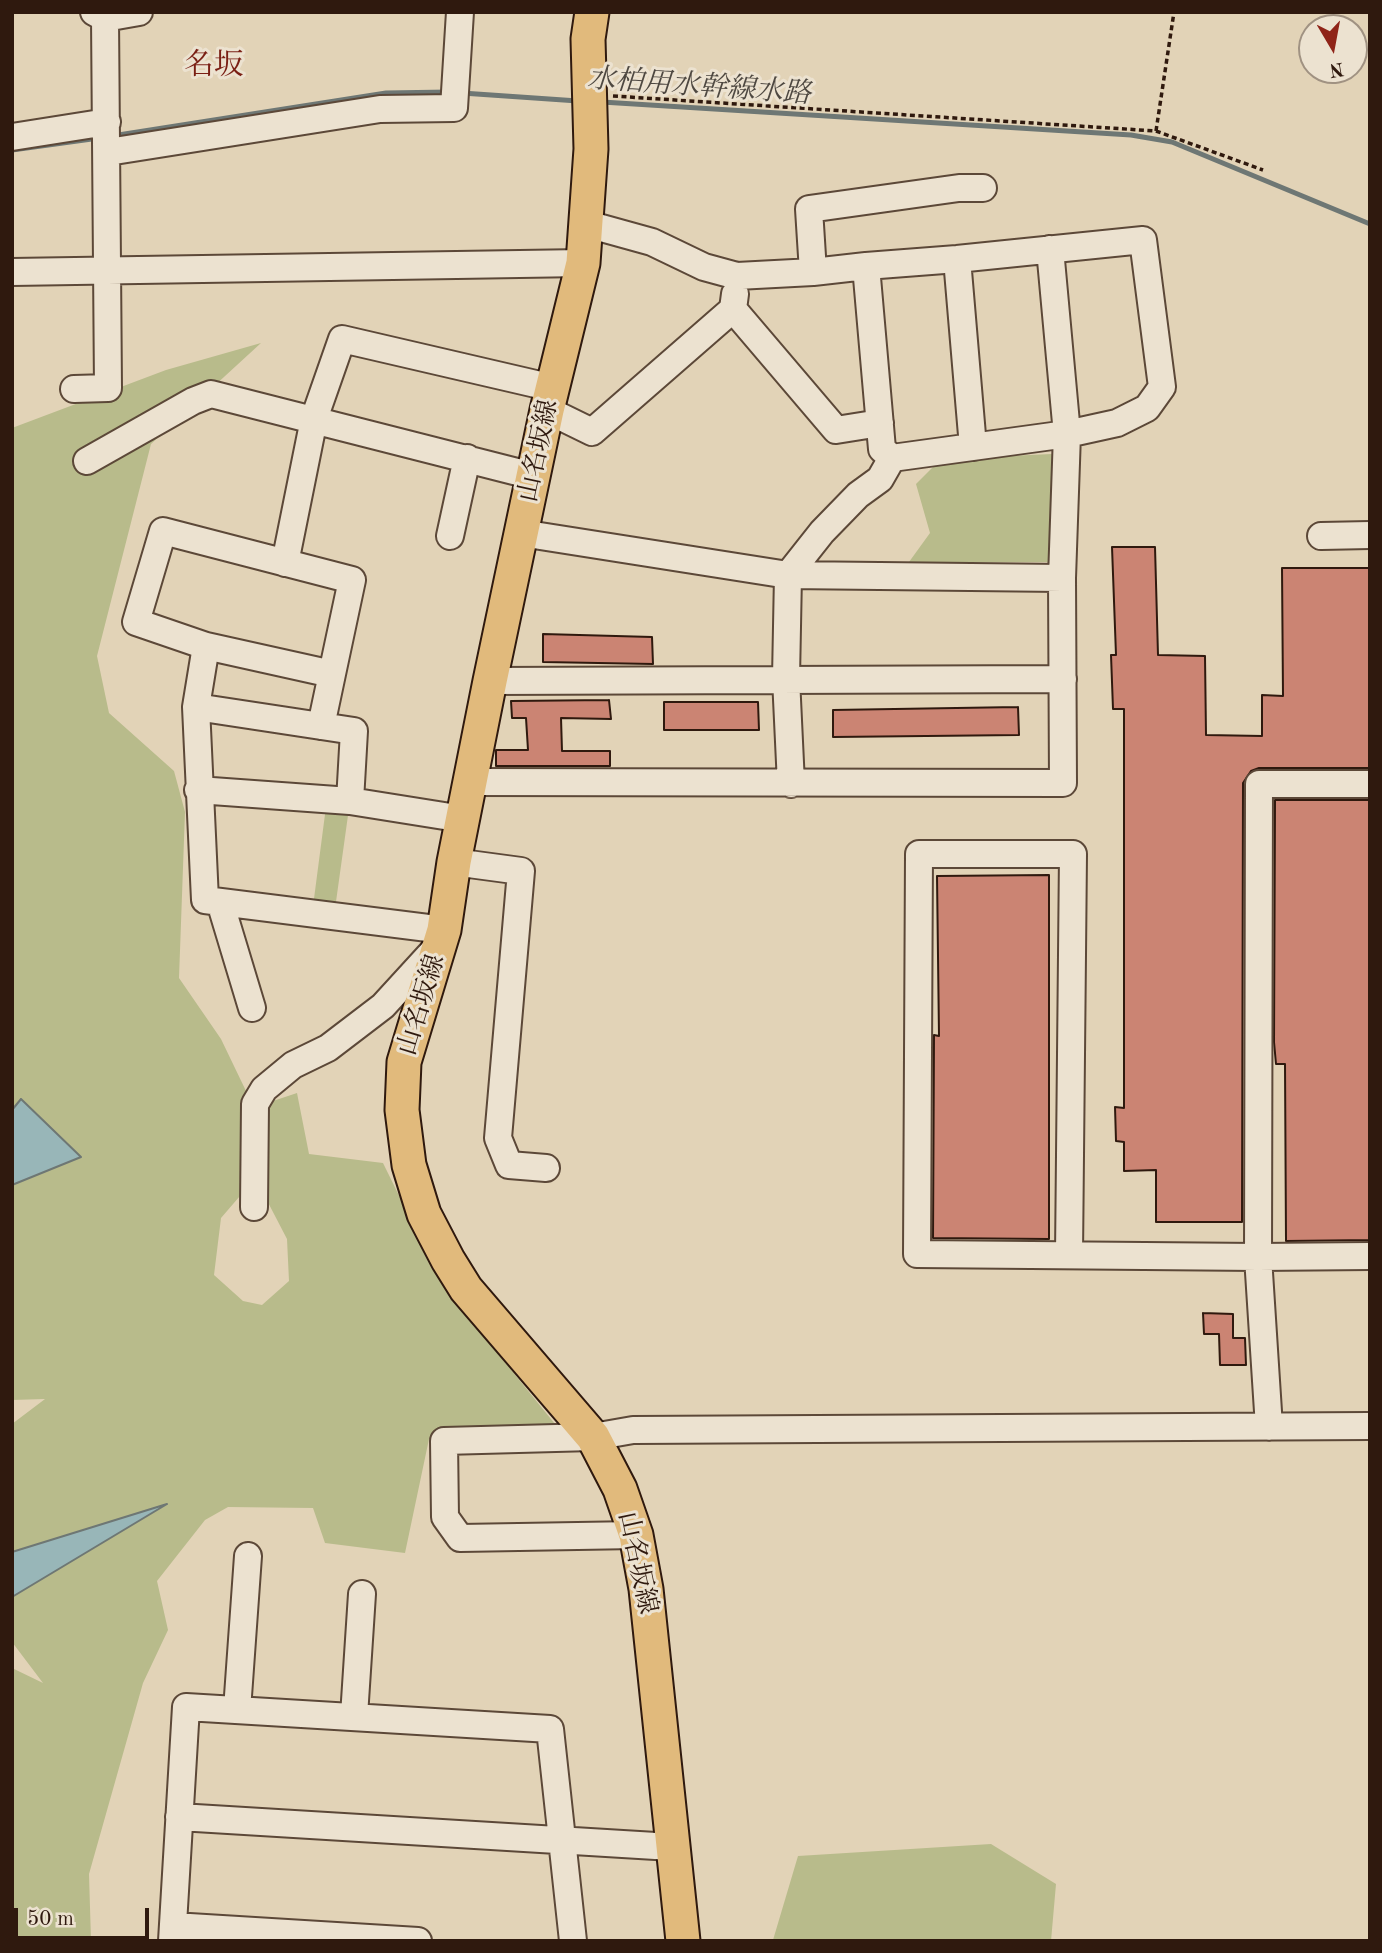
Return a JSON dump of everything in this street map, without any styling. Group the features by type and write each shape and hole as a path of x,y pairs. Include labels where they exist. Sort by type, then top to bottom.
{"main road":[{"name":"山名坂線","path":"592,12 588,39 590,95 587,224 583,263 550,399 490,681 454,862 443,937 404,1062 402,1110 409,1165 425,1214 466,1289 593,1437 620,1489 636,1535 646,1589 683,1941"}],"street":[{"path":"74,389 108,388 108,152 99,15 139,12"},
{"path":"108,152 380,109 454,108 460,12"},
{"path":"12,137 107,122"},
{"path":"813,272 809,209 959,188 983,188"},
{"path":"587,224 652,242 704,267 737,276 813,272 866,266 957,259 1143,240 1162,387 1147,408 1117,424 1067,434 892,458 882,449 866,266"},
{"path":"471,782 1063,783 1062,578 1067,434 1050,249"},
{"path":"957,259 973,447"},
{"path":"12,272 583,263"},
{"path":"285,563 314,419 342,339 550,399 593,432 733,309 737,276"},
{"path":"733,309 836,430 880,422"},
{"path":"87,461 193,401 211,394 533,476"},
{"path":"450,536 467,458"},
{"path":"791,784 786,678 788,575 822,532 858,495 880,479 892,458"},
{"path":"321,726 352,580 163,531 136,622 206,646 332,674"},
{"path":"521,533 788,575 1062,578"},
{"path":"1321,536 1370,536"},
{"path":"206,646 195,707 205,900 443,937"},
{"path":"490,681 1063,679"},
{"path":"195,707 354,731 350,801"},
{"path":"1269,1427 1258,1257 1259,784 1370,784"},
{"path":"198,790 350,801 463,819"},
{"path":"1069,1255 1073,854 919,855 917,1254 1258,1257 1370,1256"},
{"path":"454,862 521,871 498,1138 509,1165 546,1168"},
{"path":"220,902 252,1008"},
{"path":"254,1207 255,1104 264,1089 293,1065 328,1048 383,1006 443,937"},
{"path":"636,1535 460,1538 445,1517 444,1440 593,1437 656,1429 1370,1426"},
{"path":"237,1710 248,1556"},
{"path":"354,1716 362,1594"},
{"path":"418,1941 172,1934 186,1707 550,1729 573,1941"},
{"path":"179,1817 672,1847"}],"path":[{"path":"1156,131 1174,12"},
{"path":"590,95 1156,131 1263,170"}],"green space":[{"path":"261,343 151,444 97,656 109,713 174,771 185,812 179,978 221,1039 246,1091 252,1182 221,1218 214,1275 243,1301 262,1305 289,1281 287,1239 261,1189 261,1105 297,1093 309,1154 383,1163 444,1287 559,1429 429,1439 405,1553 325,1543 313,1508 228,1507 205,1520 157,1581 168,1630 143,1683 89,1874 91,1941 12,1941 12,1668 43,1683 12,1642 12,1597 164,1506 12,1552 12,1424 45,1399 12,1400 12,1185 81,1157 20,1099 12,1110 12,428 166,370"},
{"path":"1052,454 1049,562 909,562 930,533 916,484 941,459"},
{"path":"327,799 350,801 334,916 312,914"},
{"path":"991,1844 1056,1884 1051,1941 773,1940 798,1856"}],"water":[{"path":"21,1099 81,1157 12,1185 12,1110"},
{"path":"167,1504 12,1597 12,1552"}],"building":[{"path":"1112,547 1155,547 1158,655 1205,656 1206,735 1262,736 1262,695 1283,696 1282,568 1370,568 1370,768 1259,768 1251,771 1243,783 1242,1222 1156,1222 1156,1170 1124,1171 1124,1142 1116,1141 1115,1107 1124,1108 1124,709 1113,709 1111,655 1116,655"},
{"path":"543,634 652,637 653,664 543,662"},
{"path":"609,700 611,719 561,718 562,751 610,751 610,766 496,766 496,750 528,750 526,718 512,718 511,701"},
{"path":"664,702 758,702 759,730 664,730"},
{"path":"1018,707 1019,735 833,737 833,710"},
{"path":"1275,800 1370,800 1370,1240 1286,1241 1285,1064 1276,1064 1274,1042"},
{"path":"1049,875 1049,1239 933,1238 934,1035 939,1036 937,876"},
{"path":"1203,1313 1233,1314 1233,1338 1245,1338 1246,1365 1220,1365 1219,1334 1204,1334"}],"waterway":[{"name":"水柏用水幹線水路","path":"112,136 386,93 449,92"},
{"name":"水柏用水幹線水路","path":"462,93 578,101"},
{"name":"水柏用水幹線水路","path":"602,102 1131,135 1172,142 1370,224"},
{"name":"水柏用水幹線水路","path":"12,150 99,138"}],"district":[{"name":"名坂","path":"214,66"}]}
